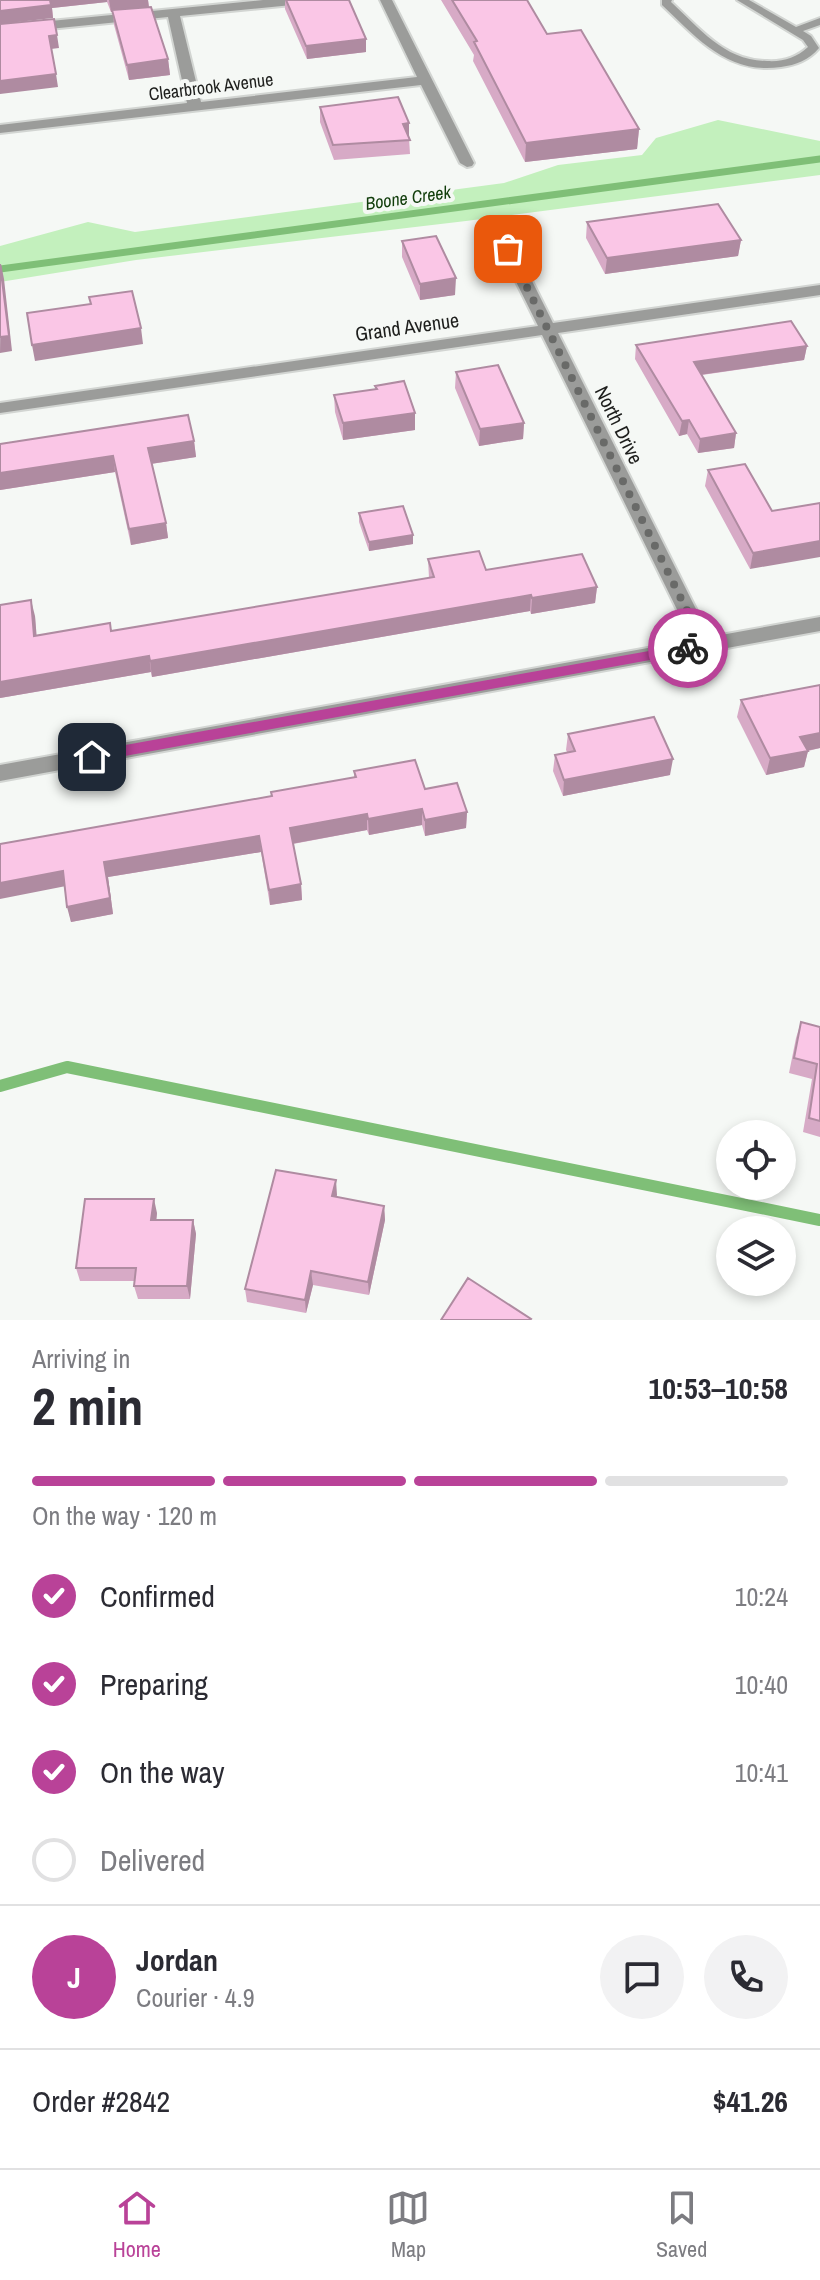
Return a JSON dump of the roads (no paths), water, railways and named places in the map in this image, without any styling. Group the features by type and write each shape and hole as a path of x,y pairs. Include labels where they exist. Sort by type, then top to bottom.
{"street":[{"path":"0,30 302,0"},
{"path":"386,0 467,163"},
{"path":"173,13 195,107"},
{"name":"Clearbrook Avenue","path":"0,129 426,80"},
{"name":"North Drive","path":"495,223 704,645"},
{"name":"Grand Avenue","path":"0,408 820,290"},
{"path":"0,773 820,624"}],"lane":[{"path":"667,0 666,3 727,56 749,63 779,64 805,59 814,48 807,38 742,0"},
{"path":"795,31 820,21"}],"waterway":[{"name":"Boone Creek","path":"0,269 820,159"},
{"path":"0,1086 67,1067 820,1220"}]}
